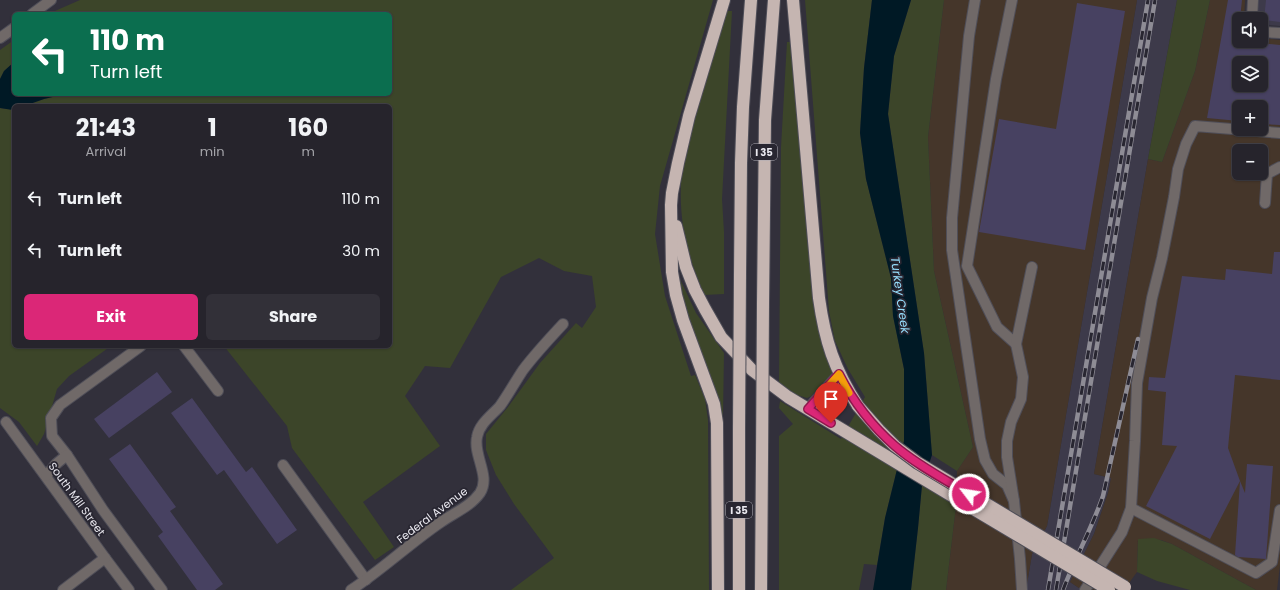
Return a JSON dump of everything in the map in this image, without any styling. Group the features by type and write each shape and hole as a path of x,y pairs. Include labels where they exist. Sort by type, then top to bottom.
{"highway":[{"path":"718,590 717,423 714,404 683,320 676,295 672,272 671,205 672,192 689,116 724,0"},
{"name":"I 35","path":"739,590 741,163 743,107 751,0"},
{"name":"I 35","path":"761,590 765,120 774,0"},
{"path":"793,0 819,298 823,326 839,374 858,406 895,446 918,463 1127,588"},
{"path":"671,205 686,267 695,290 721,337 752,370 776,389 808,409 1109,590"},
{"path":"1086,576 1096,590"}],"street":[{"path":"35,12 51,0"},
{"path":"975,0 969,36 952,218 952,250 980,439 985,460 993,474 1006,485 1014,501"},
{"path":"1012,0 996,79 967,266 997,328 1016,344"},
{"path":"1252,12 1253,0"},
{"path":"0,38 12,29"},
{"path":"1268,32 1280,33"},
{"path":"1085,590 1122,532 1130,508 1137,383 1152,298 1162,258 1174,197 1178,169 1186,144 1195,126 1280,133"},
{"path":"1265,203 1267,174 1280,167"},
{"path":"1022,590 1014,501 1007,457 1007,441 1011,422 1021,399 1023,377 1016,344 1032,267"},
{"name":"Federal Avenue","path":"351,590 440,522 473,501 480,492 484,482 476,449 476,437 480,428 500,405 523,370 545,342 563,324"},
{"path":"139,348 60,406 51,418 52,436 67,455 103,510 162,590"},
{"path":"186,348 218,391"},
{"path":"808,409 839,374"},
{"name":"South Mill Street","path":"6,422 129,590"},
{"path":"46,476 56,464 67,455"},
{"path":"283,465 366,580"},
{"path":"1130,508 1256,573 1272,562 1280,510"},
{"path":"63,590 105,558"}],"shaded area":[{"path":"944,0 1137,0 1047,526 1032,554 1026,590 946,590 956,506 957,471 973,447 934,271 928,137"},
{"path":"1137,0 1177,0 1094,474 1111,478 1094,534 1070,582 1082,590 1026,590 1032,554 1047,526"},
{"path":"1210,0 1245,0 1244,12 1232,12 1232,48 1268,48 1268,39 1280,40 1280,565 1277,590 1256,590 1172,544 1161,540 1138,539 1137,572 1124,590 1082,590 1070,582 1094,534 1108,493 1111,478 1094,474 1148,159 1162,162 1195,71"},
{"path":"1259,0 1280,0 1280,26 1268,25 1268,12 1258,12"}],"green space":[{"path":"80,0 713,0 660,186 655,234 665,296 691,376 695,375 705,399 708,420 709,590 511,590 554,558 514,504 496,475 486,450 486,434 540,363 576,323 582,328 596,307 592,276 564,271 539,258 501,277 450,368 425,366 405,396 440,446 363,502 394,547 375,560 292,448 287,426 226,348 392,348 392,104 30,104 57,96 392,96 392,12 53,12"},
{"path":"805,0 872,0 864,68 860,133 866,179 891,278 893,316 904,369 904,441 885,518 877,565 864,564 859,590 779,590 779,436 793,424 779,408 780,401 841,439 865,397 848,369 835,341 829,311"},
{"path":"911,0 944,0 928,137 934,271 973,447 957,471 932,455 924,353 888,114 894,56"},
{"path":"1177,0 1210,0 1195,71 1162,162 1148,159"},
{"path":"726,11 732,11 722,199 724,232 724,294 704,295 693,267 683,226 681,182 688,145"},
{"path":"12,41 12,64 4,71 0,79 0,50"},
{"path":"787,42 792,42 832,373 811,396 807,398 797,395 779,383 781,147"},
{"path":"0,108 12,110 12,348 108,348 69,376 57,389 44,434 37,446 19,422 0,408"},
{"path":"679,277 696,313 724,353 723,416 687,314 681,293"},
{"path":"922,485 956,506 946,590 911,590"},
{"path":"1154,538 1172,544 1256,590 1190,590 1157,581 1137,572 1138,539"}],"water":[{"name":"Turkey Creek","path":"872,0 911,0 894,56 888,114 924,353 932,455 922,485 911,590 873,590 885,518 904,441 904,369 893,316 891,278 866,179 860,133 864,68"},
{"path":"12,64 12,96 57,96 30,104 12,104 12,110 0,108 0,79 4,71"}],"building":[{"path":"1228,0 1242,0 1241,12 1232,12 1232,48 1268,48 1268,44 1280,45 1280,125 1268,124 1268,100 1232,100 1232,120 1207,118"},
{"path":"1266,0 1280,0 1280,22 1268,20 1268,12 1265,12"},
{"path":"1077,3 1125,11 1085,250 979,232 999,119 1056,129"},
{"path":"1274,252 1280,252 1280,380 1235,375 1228,448 1240,481 1210,539 1146,506 1177,446 1162,445 1166,392 1148,390 1149,377 1165,378 1182,276 1225,280 1226,269 1272,274"},
{"path":"157,372 172,392 109,438 94,419"},
{"path":"192,398 246,472 252,467 297,530 277,544 224,470 217,475 171,413"},
{"path":"130,444 176,507 170,511 223,584 215,590 197,590 158,536 163,532 109,459"},
{"path":"1247,464 1273,466 1266,559 1238,557 1235,555 1240,481 1245,493"}],"railway":[{"path":"1048,590 1148,0"},
{"path":"1056,590 1155,0"},
{"path":"1063,590 1103,496 1138,339"}],"slow traffic":[{"path":"819,396 839,374 849,393"}],"route":[{"path":"831,423 808,409 839,374 858,406 895,446 918,463 969,494"}]}
